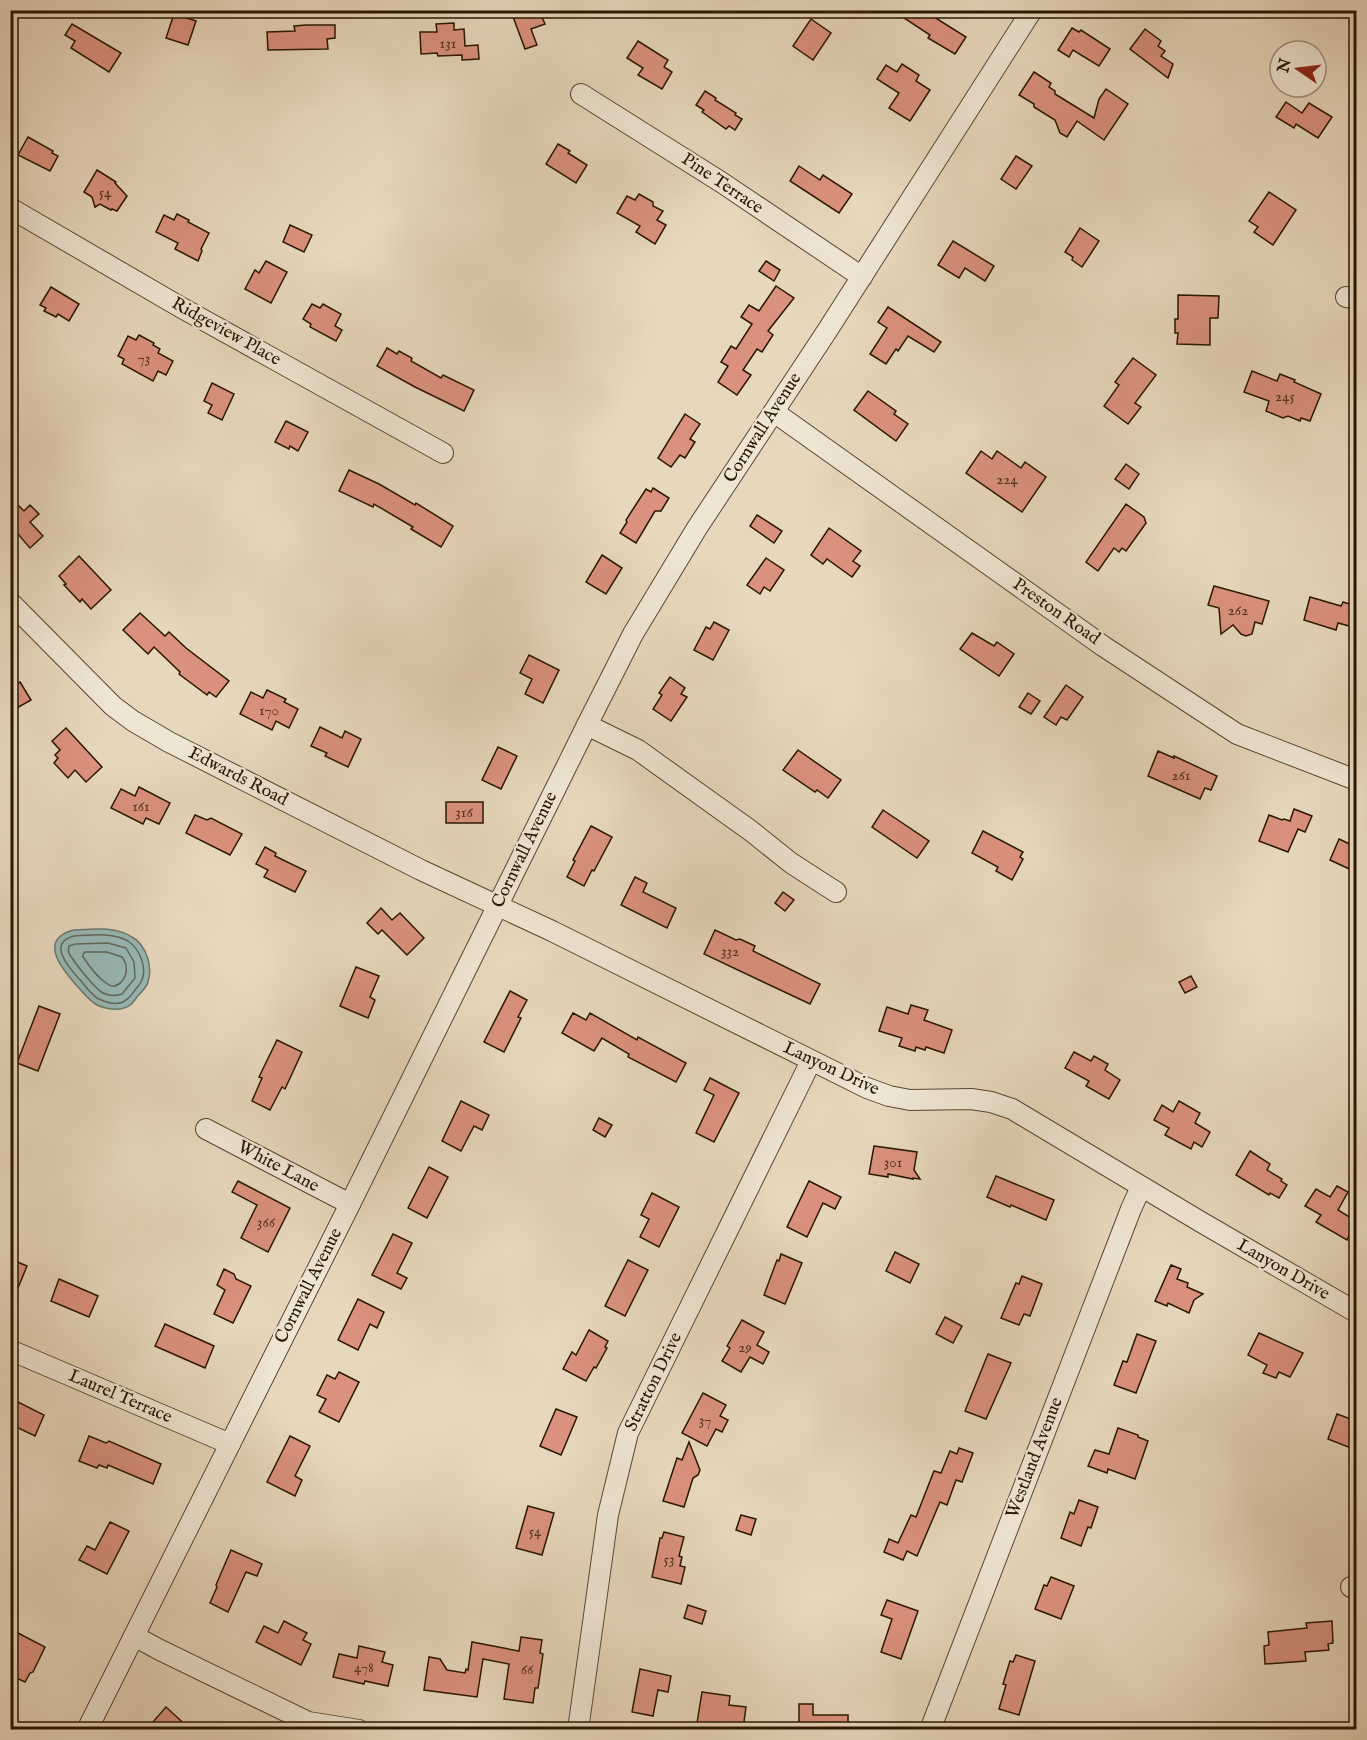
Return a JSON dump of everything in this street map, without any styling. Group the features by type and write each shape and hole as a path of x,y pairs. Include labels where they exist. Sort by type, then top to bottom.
{"street":[{"name":"Cornwall Avenue","path":"87,1730 633,634 697,528 862,277 1032,10"},
{"name":"Pine Terrace","path":"581,94 721,182 862,277"},
{"name":"Ridgeview Place","path":"10,208 182,308 443,453"},
{"name":"Preston Road","path":"774,412 1103,646 1237,734 1356,780"},
{"name":"Edwards Road","path":"11,604 113,706 133,721 169,742 497,906"},
{"path":"587,725 638,750 736,820 791,863 836,892"},
{"name":"Lanyon Drive","path":"497,906 552,931 867,1088 910,1100 971,1099 991,1102 1012,1109 1356,1312"},
{"name":"Stratton Drive","path":"578,1730 608,1515 628,1433 811,1060"},
{"name":"White Lane","path":"206,1129 350,1204"},
{"name":"Westland Avenue","path":"930,1730 1141,1187"},
{"name":"Laurel Terrace","path":"10,1350 230,1444"},
{"path":"134,1636 308,1722 359,1730"}],"water":[{"path":"74,930 119,931 126,933 141,945 149,963 148,982 130,1005 114,1009 97,1005 86,996 65,971 56,955 55,947 57,940 63,934"}],"building":[{"path":"522,10 539,10 545,24 531,29 537,45 525,49 512,14"},
{"path":"892,10 923,10 966,37 955,54 928,38 930,35"},
{"path":"174,14 196,21 188,45 166,38"},
{"path":"811,19 831,33 813,60 793,46"},
{"path":"454,23 454,30 464,29 465,46 478,45 479,59 462,60 462,55 421,54 420,32 437,32 436,24"},
{"path":"72,24 121,53 109,72 71,48 75,41 65,35"},
{"path":"335,25 335,38 327,39 328,49 268,50 267,32 295,31 294,26"},
{"path":"1072,28 1079,32 1081,30 1110,49 1099,66 1073,50 1069,57 1058,50"},
{"path":"1145,29 1161,41 1158,46 1165,51 1161,56 1173,64 1168,78 1130,49"},
{"path":"638,41 668,60 664,67 672,72 662,89 638,75 643,68 627,58"},
{"path":"902,64 919,75 916,81 930,90 910,121 889,108 899,93 877,79 886,65 897,72"},
{"path":"1034,72 1051,83 1049,87 1055,91 1055,94 1094,118 1099,99 1106,89 1128,104 1104,140 1077,121 1067,137 1060,133 1055,120 1019,95"},
{"path":"705,91 742,119 735,130 729,126 726,129 696,105"},
{"path":"1286,102 1302,113 1309,103 1332,117 1318,138 1296,124 1294,128 1276,117"},
{"path":"28,137 58,156 50,171 18,155"},
{"path":"558,144 587,165 576,183 546,164"},
{"path":"1016,156 1032,166 1016,189 1001,179"},
{"path":"799,166 820,180 823,175 852,194 839,213 790,181"},
{"path":"97,170 116,182 127,196 117,211 100,204 95,207 92,197 84,192"},
{"path":"1269,192 1296,210 1273,245 1254,232 1258,227 1249,221"},
{"path":"639,194 663,211 657,220 666,225 655,244 636,232 640,226 617,213 627,196 635,200"},
{"path":"177,214 209,233 198,261 175,249 178,243 156,232 164,215 174,220"},
{"path":"290,225 312,235 304,252 283,242"},
{"path":"1080,228 1099,241 1082,267 1065,252"},
{"path":"953,241 994,266 985,281 965,268 959,278 938,265"},
{"path":"266,261 287,272 271,303 245,289 255,270 259,273"},
{"path":"766,261 780,270 774,281 759,271"},
{"path":"776,286 794,298 768,331 773,335 762,352 757,349 743,370 751,375 737,395 718,382 728,366 721,362 731,346 736,349 752,324 741,317 749,305 759,311"},
{"path":"51,287 79,304 69,321 58,314 56,317 44,311 46,308 40,305"},
{"path":"1178,295 1219,296 1218,318 1210,318 1210,345 1177,344 1178,333 1175,333 1175,319 1178,319"},
{"path":"312,304 320,308 323,304 341,314 335,326 342,330 336,341 310,327 311,324 303,319"},
{"path":"888,307 941,342 934,352 908,336 886,364 870,354 887,328 878,322"},
{"path":"139,335 154,343 153,345 160,349 158,353 173,361 166,375 158,371 153,381 122,364 124,359 118,356 128,336 136,340"},
{"path":"387,348 397,354 399,351 412,358 411,361 441,378 443,375 474,390 464,411 377,366"},
{"path":"1133,358 1156,375 1135,403 1141,407 1128,424 1104,406 1119,385 1115,382"},
{"path":"1252,371 1277,381 1280,374 1321,394 1310,421 1301,418 1300,421 1288,416 1283,418 1266,411 1269,401 1244,392"},
{"path":"212,383 234,394 222,420 208,413 212,405 204,401"},
{"path":"868,391 896,411 894,414 908,424 896,441 854,410"},
{"path":"685,414 700,424 690,439 695,442 685,458 680,455 671,467 658,458"},
{"path":"286,421 308,432 298,451 275,442"},
{"path":"981,451 992,459 997,451 1021,468 1025,462 1046,477 1022,512 966,473"},
{"path":"1126,464 1139,474 1129,489 1115,479"},
{"path":"349,470 415,505 416,503 453,526 441,547 374,504 373,507 339,491"},
{"path":"653,488 669,498 661,511 655,511 636,543 620,533 646,489 651,492"},
{"path":"10,497 24,511 30,505 39,514 30,522 43,536 30,548 18,534 10,541"},
{"path":"1126,504 1144,517 1146,523 1126,551 1122,548 1119,552 1114,548 1098,571 1086,562"},
{"path":"757,515 782,531 774,543 750,526"},
{"path":"829,528 861,551 853,561 860,566 852,577 827,559 823,564 811,555"},
{"path":"602,555 622,568 606,594 586,582"},
{"path":"79,556 111,590 91,609 82,599 80,602 59,576"},
{"path":"766,558 784,570 770,591 764,587 760,594 747,585"},
{"path":"1214,586 1269,601 1262,624 1255,622 1252,634 1246,636 1241,634 1233,625 1221,634 1219,608 1208,605"},
{"path":"1310,597 1341,606 1343,602 1356,606 1356,628 1338,623 1336,630 1304,620"},
{"path":"140,613 165,636 169,632 229,681 216,697 209,692 207,695 179,674 180,672 154,647 148,654 123,630"},
{"path":"714,622 729,630 713,660 694,650 706,627 710,629"},
{"path":"972,633 994,646 997,642 1014,654 999,676 960,649"},
{"path":"529,655 559,670 543,703 525,694 532,679 520,673"},
{"path":"670,677 685,688 681,694 687,697 671,721 653,709 662,695 659,693"},
{"path":"20,682 31,700 10,712 10,688"},
{"path":"1066,685 1083,697 1067,720 1061,717 1056,725 1044,717"},
{"path":"267,690 286,699 284,702 298,709 289,728 276,721 272,730 240,714 251,692 263,698"},
{"path":"1028,693 1040,701 1031,714 1019,707"},
{"path":"320,727 342,738 345,731 361,739 348,767 325,756 327,753 311,746"},
{"path":"66,728 102,767 86,782 75,770 68,778 54,763 58,758 55,755 60,750 52,741"},
{"path":"498,747 517,756 501,789 482,780"},
{"path":"798,750 841,780 828,798 783,770"},
{"path":"1158,751 1217,776 1211,790 1205,788 1200,799 1148,776"},
{"path":"139,787 170,803 159,824 146,818 143,824 111,808 121,789 135,796"},
{"path":"446,802 483,802 483,823 446,823"},
{"path":"1294,809 1312,816 1305,832 1298,829 1288,852 1259,841 1269,815 1290,821"},
{"path":"883,810 929,841 917,858 872,827"},
{"path":"195,815 207,820 211,818 242,834 230,855 186,833"},
{"path":"591,826 612,837 584,886 567,877 575,861 573,860"},
{"path":"983,831 1023,852 1020,857 1023,859 1012,880 996,871 998,867 972,853"},
{"path":"1339,839 1356,847 1356,872 1330,860"},
{"path":"265,847 276,853 275,856 306,871 295,892 264,877 268,870 256,864"},
{"path":"635,877 647,883 643,892 676,908 667,928 621,905"},
{"path":"783,892 794,900 785,911 775,903"},
{"path":"381,908 392,920 400,913 424,938 407,955 382,930 378,934 367,923"},
{"path":"715,930 755,946 753,951 820,984 810,1004 704,954"},
{"path":"356,967 379,976 370,997 375,1000 368,1018 340,1006"},
{"path":"1191,976 1197,987 1185,993 1179,982"},
{"path":"510,991 527,1000 504,1052 484,1042"},
{"path":"911,1005 928,1010 924,1020 952,1030 944,1053 926,1047 925,1050 916,1047 915,1051 899,1046 902,1038 879,1031 887,1007 908,1014"},
{"path":"39,1006 60,1014 38,1071 17,1063"},
{"path":"573,1013 586,1020 590,1013 637,1040 638,1037 686,1063 676,1082 628,1057 629,1054 602,1038 594,1051 562,1033"},
{"path":"277,1040 302,1052 285,1089 282,1087 270,1110 252,1101 262,1078 259,1077"},
{"path":"1074,1052 1091,1061 1094,1056 1108,1064 1105,1070 1120,1080 1109,1099 1086,1086 1089,1081 1065,1068"},
{"path":"710,1078 739,1093 714,1142 696,1133 714,1095 704,1090"},
{"path":"461,1101 489,1115 482,1130 474,1126 461,1151 442,1141"},
{"path":"1179,1101 1200,1113 1195,1123 1210,1132 1202,1147 1194,1142 1191,1149 1165,1135 1169,1128 1154,1120 1162,1105 1173,1112"},
{"path":"599,1118 612,1125 605,1137 593,1130"},
{"path":"874,1146 917,1152 914,1170 920,1179 888,1174 888,1177 869,1174"},
{"path":"1250,1151 1270,1164 1267,1170 1287,1185 1279,1198 1270,1193 1269,1195 1236,1175"},
{"path":"429,1167 448,1177 427,1218 408,1208"},
{"path":"996,1176 1054,1200 1046,1220 987,1197"},
{"path":"238,1181 290,1208 268,1252 241,1238 257,1205 232,1192"},
{"path":"809,1181 841,1197 835,1209 823,1203 807,1237 787,1227"},
{"path":"1337,1186 1348,1192 1338,1210 1356,1221 1347,1240 1316,1222 1321,1215 1305,1206 1316,1189 1330,1197"},
{"path":"652,1193 679,1207 659,1247 640,1237 649,1219 641,1215"},
{"path":"393,1234 412,1243 397,1273 407,1278 401,1289 372,1275"},
{"path":"895,1252 919,1264 910,1283 886,1271"},
{"path":"781,1254 802,1263 785,1304 764,1295"},
{"path":"10,1259 27,1266 11,1305 10,1305"},
{"path":"628,1260 648,1270 625,1316 605,1306"},
{"path":"1171,1265 1181,1269 1177,1279 1188,1283 1187,1287 1203,1294 1194,1300 1189,1313 1168,1303 1167,1306 1155,1301"},
{"path":"224,1269 234,1274 236,1279 251,1286 233,1323 214,1314 225,1290 217,1285"},
{"path":"1022,1276 1042,1284 1030,1316 1024,1314 1019,1325 1001,1318 1016,1283 1019,1284"},
{"path":"59,1279 98,1296 89,1317 51,1301"},
{"path":"358,1299 384,1312 377,1328 370,1324 358,1350 338,1340"},
{"path":"945,1317 962,1326 953,1343 936,1334"},
{"path":"742,1320 764,1332 757,1345 769,1352 763,1364 750,1357 741,1372 722,1361 730,1348 727,1346"},
{"path":"165,1324 214,1346 205,1368 155,1346"},
{"path":"589,1330 608,1341 605,1347 607,1348 596,1368 594,1367 586,1381 563,1369 572,1352 576,1355"},
{"path":"1259,1333 1303,1353 1290,1377 1279,1372 1276,1378 1263,1373 1267,1365 1248,1355"},
{"path":"1137,1334 1156,1341 1136,1393 1114,1385 1123,1361 1127,1362"},
{"path":"988,1354 1011,1363 986,1419 965,1411"},
{"path":"339,1372 359,1382 339,1422 319,1412 326,1399 317,1395 327,1375 335,1379"},
{"path":"703,1393 726,1405 720,1416 728,1420 722,1432 716,1429 707,1446 682,1433"},
{"path":"10,1398 44,1415 35,1436 10,1424"},
{"path":"556,1409 577,1417 561,1455 540,1446"},
{"path":"1337,1414 1356,1421 1356,1450 1328,1439"},
{"path":"1118,1428 1148,1441 1135,1479 1108,1469 1107,1473 1088,1466 1095,1450 1109,1454"},
{"path":"89,1436 106,1443 109,1441 161,1464 153,1484 108,1465 107,1468 99,1465 97,1468 79,1461"},
{"path":"290,1436 310,1446 295,1476 302,1480 295,1496 267,1482"},
{"path":"689,1442 700,1470 693,1478 684,1507 663,1501 677,1458 682,1460"},
{"path":"959,1448 973,1453 962,1482 956,1480 947,1505 940,1502 917,1556 907,1551 903,1560 884,1552 889,1539 898,1543 911,1515 916,1517 934,1471 941,1473 950,1451 957,1454"},
{"path":"1079,1500 1098,1507 1091,1528 1088,1527 1081,1546 1061,1538 1070,1512 1074,1514"},
{"path":"528,1506 554,1513 542,1555 516,1548"},
{"path":"741,1515 756,1519 751,1535 736,1530"},
{"path":"110,1522 129,1531 107,1574 79,1560 87,1546 95,1550"},
{"path":"664,1532 684,1537 679,1556 682,1557 680,1566 685,1567 681,1584 652,1577 660,1538"},
{"path":"231,1550 262,1564 257,1576 246,1572 228,1612 210,1603"},
{"path":"1051,1577 1074,1586 1061,1619 1035,1609 1044,1585 1047,1586"},
{"path":"887,1600 918,1611 901,1659 881,1652 892,1619 881,1615"},
{"path":"688,1605 706,1611 702,1624 684,1618"},
{"path":"284,1621 307,1633 303,1640 311,1644 301,1665 256,1642 264,1626 278,1633"},
{"path":"1332,1621 1333,1643 1328,1644 1329,1650 1305,1652 1306,1661 1265,1664 1264,1646 1269,1645 1268,1632 1307,1628 1306,1623"},
{"path":"18,1633 45,1647 33,1672 25,1682 10,1675 10,1648"},
{"path":"521,1637 542,1640 540,1653 543,1654 538,1688 535,1688 533,1703 504,1699 509,1664 483,1659 477,1697 424,1690 429,1657 440,1659 447,1670 465,1673 466,1669 468,1670 472,1642 519,1651"},
{"path":"359,1646 385,1652 382,1662 393,1665 388,1686 365,1681 364,1684 333,1677 339,1654 357,1658"},
{"path":"1016,1655 1035,1661 1019,1715 999,1709 1010,1661 1013,1662"},
{"path":"640,1669 671,1676 668,1692 658,1690 653,1716 632,1712"},
{"path":"702,1692 730,1696 729,1705 746,1707 743,1729 704,1726 704,1724 697,1723"},
{"path":"799,1704 813,1704 813,1715 848,1715 848,1730 799,1730"},
{"path":"166,1707 191,1730 146,1730"}]}
